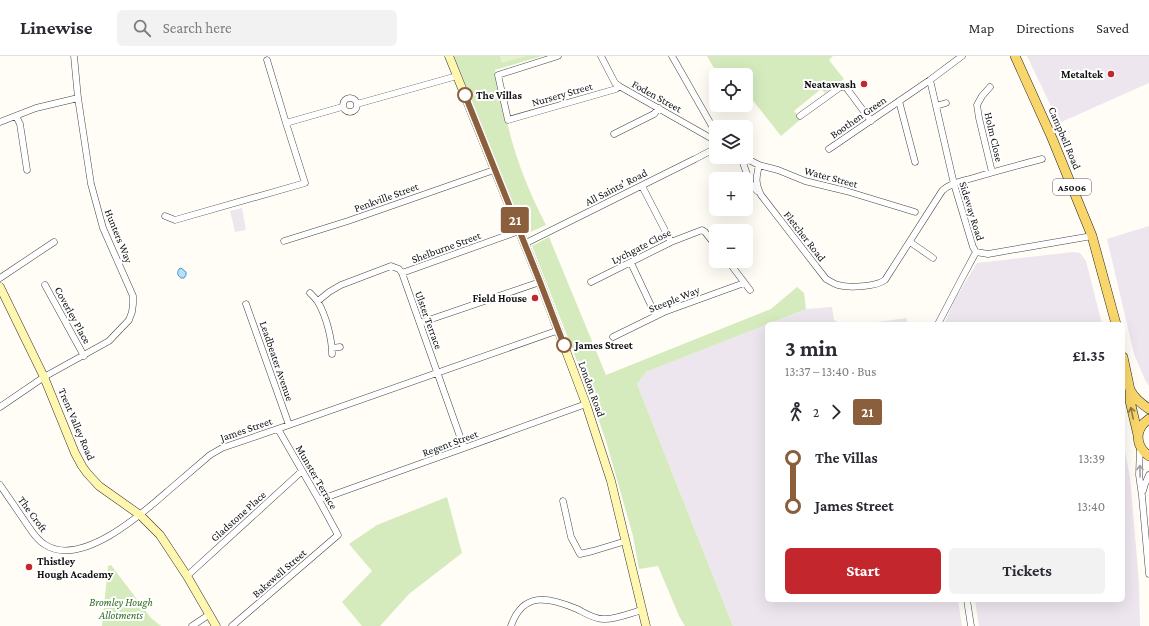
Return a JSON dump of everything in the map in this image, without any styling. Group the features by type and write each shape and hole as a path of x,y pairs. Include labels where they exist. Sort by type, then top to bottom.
{"main road":[{"name":"London Road","path":"449,56 559,330 586,404 611,481 646,626"},
{"name":"Campbell Road","path":"1014,56 1052,138 1092,236 1115,322"},
{"name":"Trent Valley Road","path":"0,287 44,377 75,453 84,469 99,486 140,515 160,535 187,576 216,626"},
{"path":"1125,366 1130,390 1130,401 1140,446 1149,456"},
{"path":"1130,390 1134,397 1149,409"},
{"path":"1138,435 1145,422 1149,420"}],"street":[{"name":"Hunters Way","path":"0,407 44,377 109,342 129,320 132,312 133,296 103,228 91,184 78,98 74,56"},
{"name":"Nursery Street","path":"558,56 498,75 508,120 616,89 619,86"},
{"name":"Foden Street","path":"601,56 615,83 619,86 709,137"},
{"path":"672,56 709,121"},
{"name":"Boothen Green","path":"829,149 930,80 962,56"},
{"path":"165,216 175,220 305,183 267,60"},
{"path":"357,104 457,76"},
{"name":"Sideway Road","path":"930,80 954,184 973,247 976,252 988,254 1092,236"},
{"path":"800,116 839,88 845,86 871,121"},
{"name":"Holm Close","path":"990,87 982,96 977,105 992,172"},
{"path":"0,122 36,108 78,98"},
{"path":"348,98 354,100 357,104 355,111 350,113 345,112 342,107 344,101 348,98"},
{"name":"Boothen Green","path":"899,101 915,162"},
{"path":"936,106 946,103"},
{"path":"286,123 342,107"},
{"path":"614,134 654,114 659,108"},
{"path":"16,116 20,124 26,170"},
{"name":"All Saints' Road","path":"524,244 709,152"},
{"path":"933,258 910,242 945,188 992,172 1042,159"},
{"name":"Water Street","path":"753,162 805,181 846,191 915,212"},
{"name":"Fletcher Road","path":"744,164 750,183 826,279 838,285 860,286 880,283 885,280 910,242"},
{"name":"Fletcher Road","path":"759,165 756,178 757,186 761,195"},
{"name":"Penkville Street","path":"284,241 348,221 494,170"},
{"path":"642,186 671,242"},
{"name":"Lychgate Close","path":"591,282 671,242 702,230 709,237"},
{"name":"Shelburne Street","path":"318,301 341,285 391,266 399,269 402,273 519,231"},
{"path":"0,278 54,242"},
{"path":"939,322 976,252"},
{"path":"631,263 656,316"},
{"path":"733,268 750,290"},
{"name":"Ulster Terrace","path":"402,273 464,448"},
{"path":"420,323 540,282"},
{"name":"Steeple Way","path":"613,337 664,312 744,283"},
{"name":"Coverley Place","path":"45,285 84,356"},
{"path":"310,293 318,301 322,311 329,334 332,351 340,347"},
{"name":"Leadbeater Avenue","path":"246,304 289,425"},
{"name":"James Street","path":"140,515 210,455 222,448 559,330"},
{"name":"Regent Street","path":"319,500 586,404"},
{"name":"Munster Terrace","path":"278,429 338,535"},
{"path":"1140,446 1139,475 1149,574"},
{"name":"Gladstone Place","path":"187,576 302,471"},
{"path":"1142,496 1149,475"},
{"name":"The Croft","path":"0,485 38,540 54,550 67,550 83,547 97,542 115,533 140,515"},
{"path":"563,501 571,537 580,554 626,541"},
{"name":"Bakewell Street","path":"232,626 338,535"},
{"path":"511,626 520,608 529,602 536,600 547,600 560,603 604,620 642,610"},
{"path":"967,602 971,626"},
{"path":"192,626 210,614"}],"shaded area":[{"path":"1027,56 1149,56 1149,83 1059,123"},
{"path":"242,208 246,230 235,232 230,211"},
{"path":"1149,226 1149,386 1134,354 1107,239"},
{"path":"1073,252 1080,253 1086,261 1101,322 945,322 955,299 977,263"},
{"path":"832,307 834,320 838,322 773,322 806,309"},
{"path":"906,318 907,322 879,322"},
{"path":"765,325 765,602 958,602 962,626 733,626 637,384 646,372"},
{"path":"1125,452 1130,478 1139,582 1140,626 979,626 975,602 1125,602"}],"green space":[{"path":"454,56 542,56 495,70 508,128 517,158 528,187 546,225 526,234"},
{"path":"500,56 526,56 502,63"},
{"path":"707,56 833,56 829,60 844,79 825,93 821,89 794,111 801,119 781,136 753,101 753,68 714,68"},
{"path":"549,237 606,375 771,309 797,287 804,293 806,309 773,322 765,322 765,325 646,372 637,384 733,626 685,626 679,616 658,566 639,569 633,536 606,441 586,384 532,246"},
{"path":"447,497 462,553 409,594 380,626 362,626 342,602 372,571 349,544 377,525"},
{"name":"Bromley Hough Allotments","path":"111,565 151,618 161,626 102,626 108,566"}],"water":[{"path":"181,268 186,272 184,278 181,278 178,274 179,269"}],"bus line":[{"name":"21","path":"465,95 564,345"}],"place":[{"name":"Metaltek","path":"1111,74"},
{"name":"Neatawash","path":"864,84"},
{"name":"The Villas","path":"465,95"},
{"name":"Field House","path":"535,298"},
{"name":"James Street","path":"564,345"},
{"name":"Thistley Hough Academy","path":"29,567"}]}
